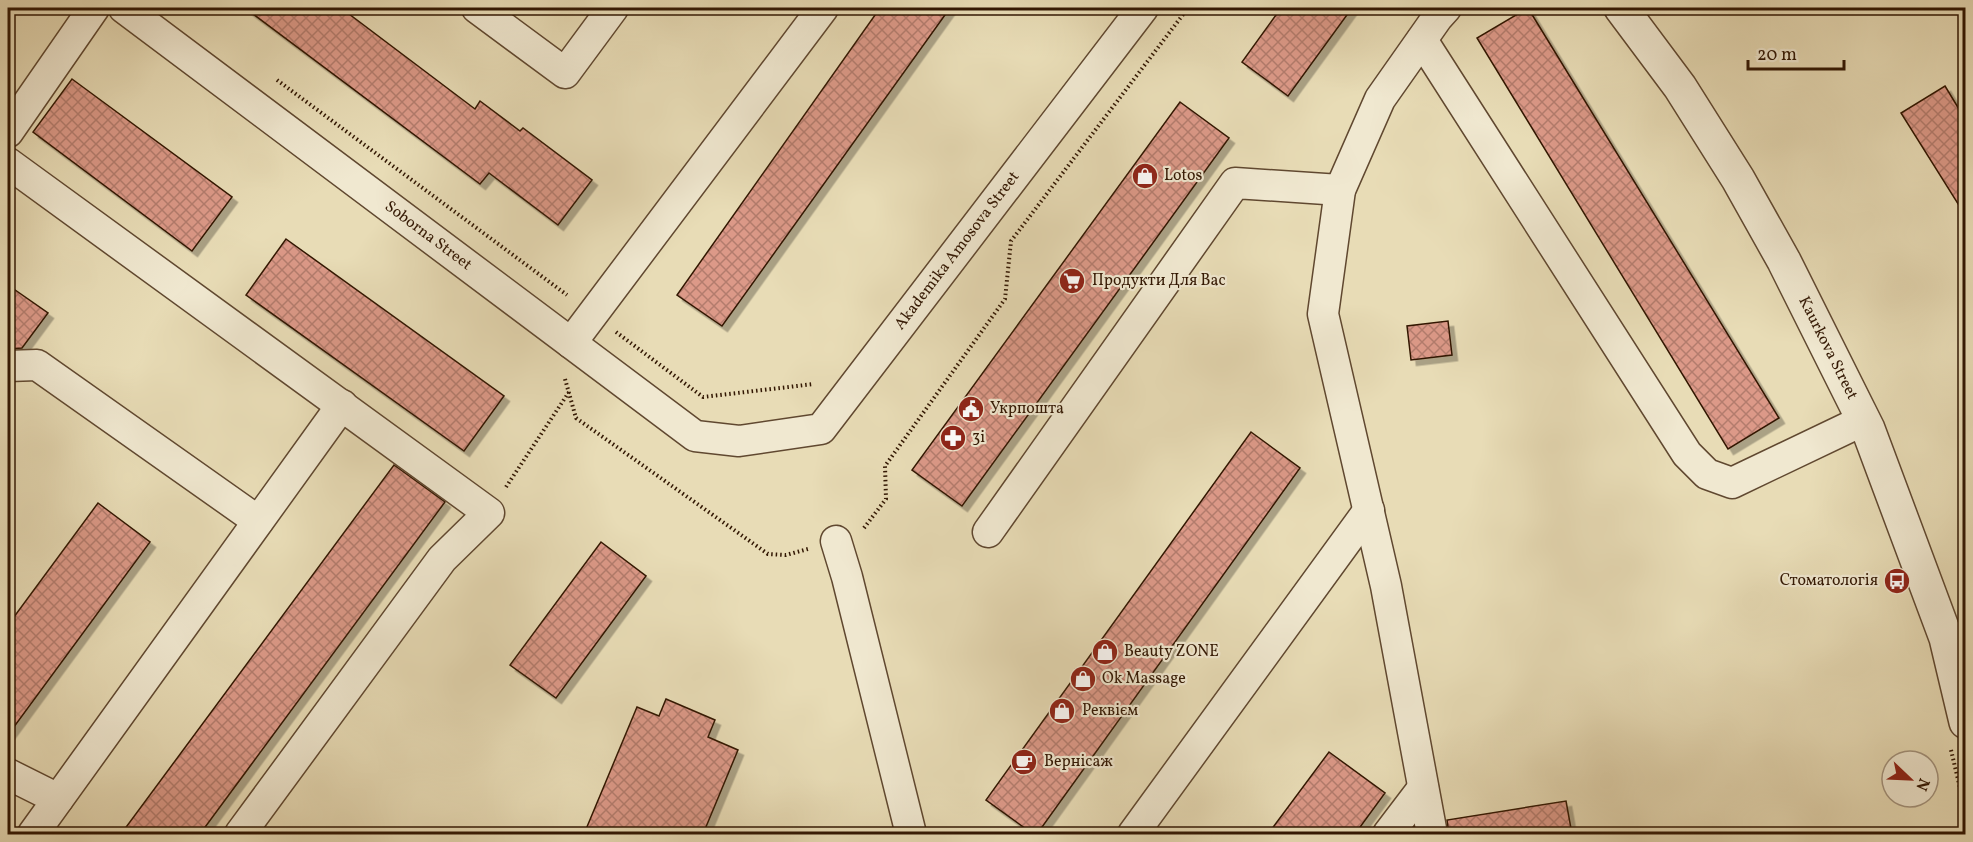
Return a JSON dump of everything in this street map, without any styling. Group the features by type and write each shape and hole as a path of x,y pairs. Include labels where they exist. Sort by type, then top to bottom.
{"street":[{"path":"8,132 94,8"},
{"name":"Soborna Street","path":"124,8 695,436 739,441"},
{"path":"477,8 565,73 613,8"},
{"path":"571,342 823,8"},
{"name":"Akademika Amosova Street","path":"739,441 821,429 1143,8"},
{"path":"1432,834 1386,586 1323,314 1340,190 1380,99 1446,8"},
{"name":"Kaurkova Street","path":"1620,8 1680,87 1738,180 1784,261 1864,420 1946,638 1958,733"},
{"path":"1422,40 1687,454 1707,474 1732,483 1864,420"},
{"path":"8,163 489,513 442,559 240,834"},
{"path":"988,532 1235,183 1340,190"},
{"path":"8,366 37,365 258,521"},
{"path":"33,834 342,405"},
{"path":"1133,834 1369,510"},
{"path":"836,541 911,834"},
{"path":"8,774 58,799"},
{"path":"1388,834 1423,788"}],"path":[{"path":"768,554 786,555 860,535 886,499 885,466 1005,298 1011,242 1188,8"},
{"path":"276,79 703,397 818,384"},
{"path":"489,513 569,393"},
{"path":"1958,733 1965,813"}],"building":[{"path":"245,8 341,8 475,109 480,101 520,131 523,128 592,180 558,225 489,173 480,184"},
{"path":"880,8 950,8 722,326 677,295"},
{"path":"1281,8 1352,8 1288,96 1242,62"},
{"path":"1528,8 1779,418 1728,449 1477,38"},
{"path":"72,79 232,197 192,251 33,132"},
{"path":"1945,86 1965,119 1965,215 1901,113"},
{"path":"1180,102 1229,138 962,506 912,470"},
{"path":"286,239 504,396 464,451 246,295"},
{"path":"8,285 48,313 22,348 8,349"},
{"path":"1448,321 1452,355 1411,360 1407,326"},
{"path":"1251,432 1300,468 1037,834 1033,834 986,800"},
{"path":"394,465 445,502 200,834 121,834"},
{"path":"98,503 150,542 8,735 8,625"},
{"path":"601,542 646,576 556,698 510,665"},
{"path":"666,699 715,720 708,737 738,750 703,834 584,834 637,707 659,716"},
{"path":"1329,752 1385,793 1355,834 1268,834"},
{"path":"1566,801 1572,834 1449,834 1447,820"}],"place":[{"name":"Lotos","path":"1145,176"},
{"name":"Продукти Для Вас","path":"1072,281"},
{"name":"Укрпошта","path":"971,409"},
{"name":"3i","path":"953,438"},
{"name":"Стоматологія","path":"1897,581"},
{"name":"Beauty ZONE","path":"1105,652"},
{"name":"Ok Massage","path":"1083,679"},
{"name":"Реквієм","path":"1062,711"},
{"name":"Вернісаж","path":"1024,762"}]}
